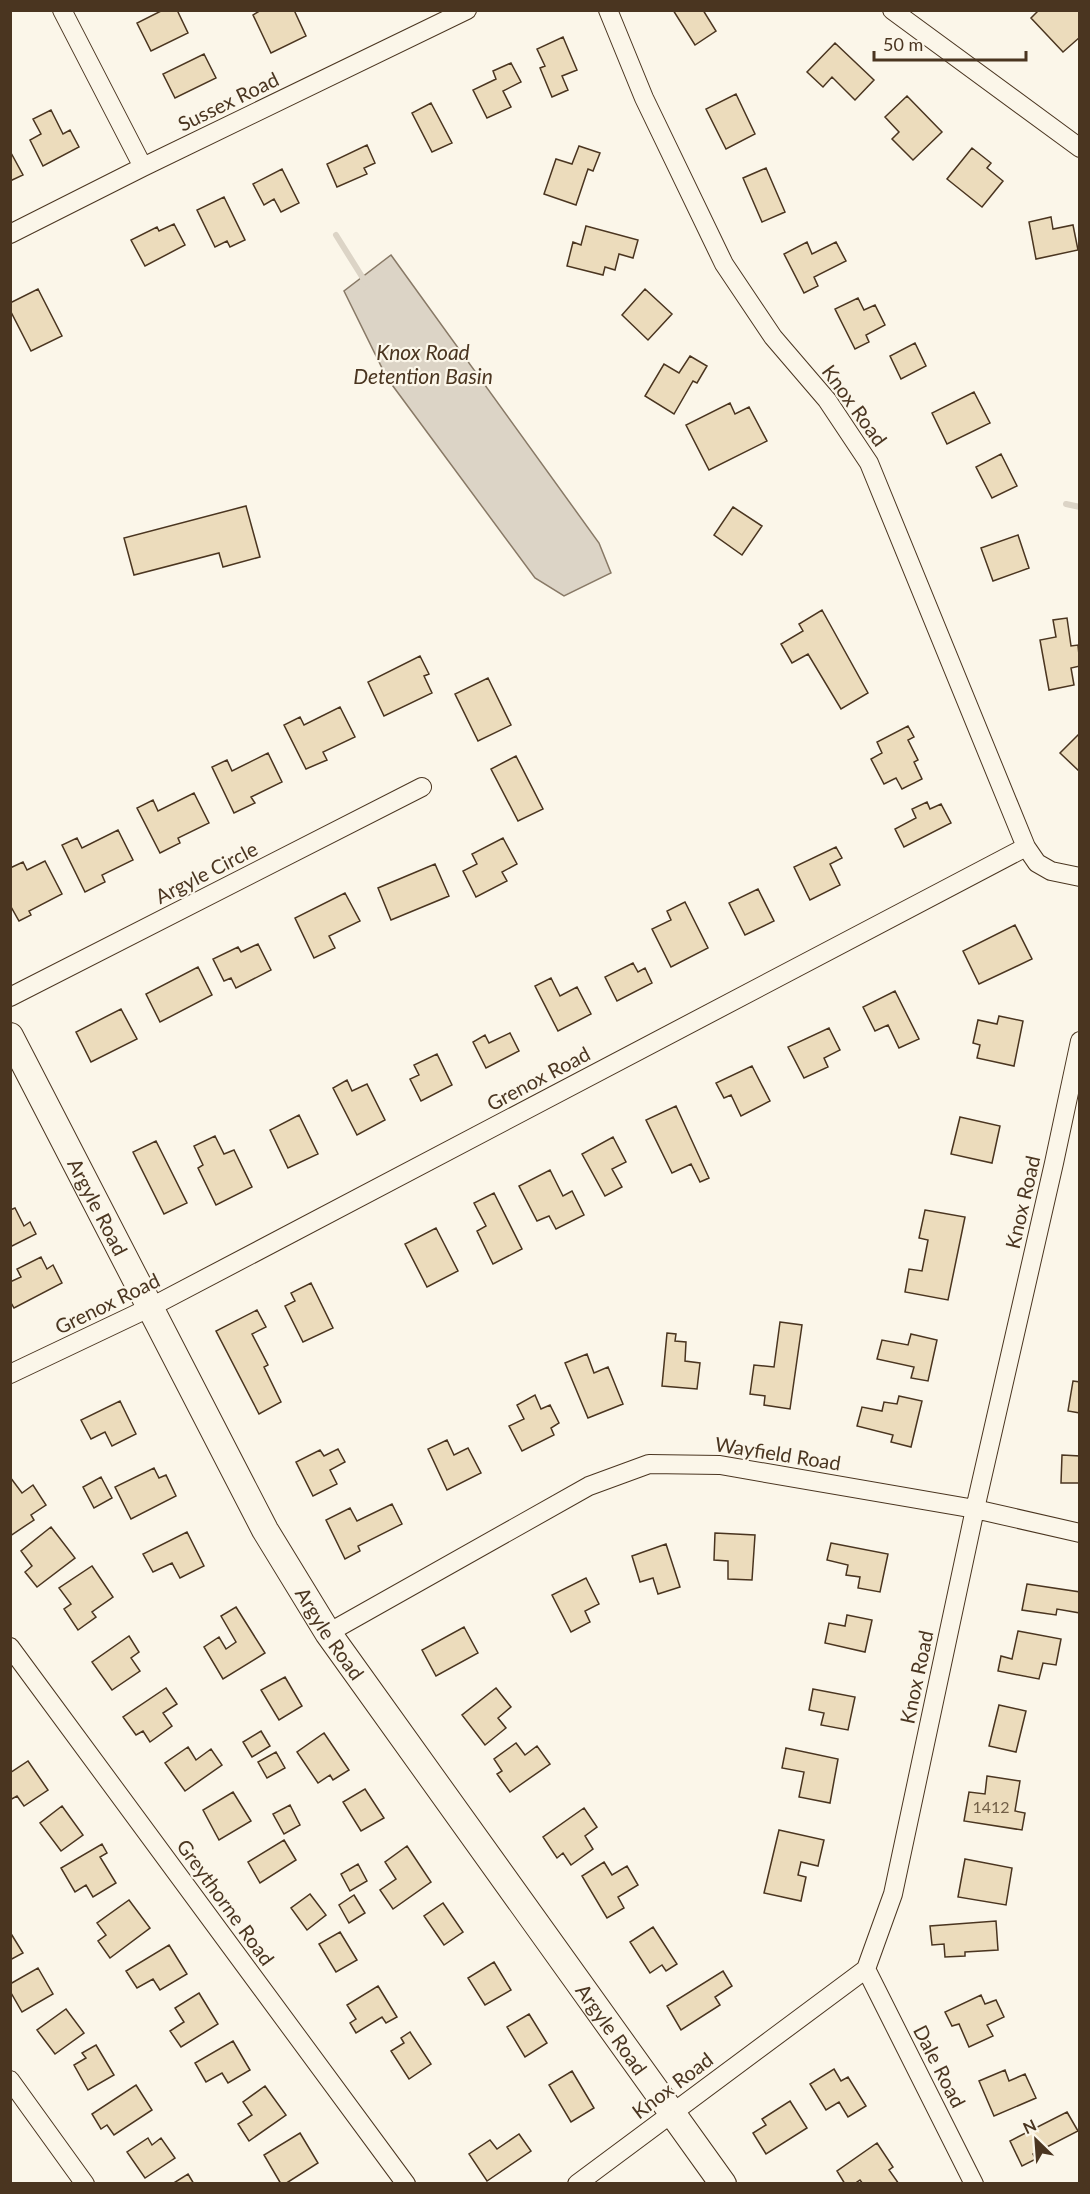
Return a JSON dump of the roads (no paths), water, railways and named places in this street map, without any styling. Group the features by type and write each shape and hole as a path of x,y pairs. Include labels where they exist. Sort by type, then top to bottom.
{"street":[{"path":"62,10 143,167"},
{"name":"Sussex Road","path":"10,234 467,10"},
{"name":"Knox Road","path":"608,10 644,98 724,264 773,337 827,400 869,463 1026,847"},
{"path":"892,10 1080,148"},
{"name":"Argyle Circle","path":"10,997 422,786"},
{"path":"1026,847 1037,863 1051,871 1080,877"},
{"name":"Grenox Road","path":"10,1374 151,1307 1026,847"},
{"name":"Argyle Road","path":"10,1036 265,1530 328,1633 723,2184"},
{"name":"Knox Road","path":"577,2184 866,1970 893,1894 975,1509 1080,1041"},
{"name":"Wayfield Road","path":"328,1633 589,1486 649,1464 720,1465 975,1509 1080,1533"},
{"name":"Greythorne Road","path":"10,1647 406,2184"},
{"name":"Dale Road","path":"866,1970 974,2184"},
{"path":"10,2080 85,2184"}],"water":[{"name":"Knox Road Detention Basin","path":"391,255 599,543 611,573 564,596 535,578 387,378 344,291"}],"waterway":[{"path":"336,235 366,283"},
{"path":"1066,504 1080,507"}]}
